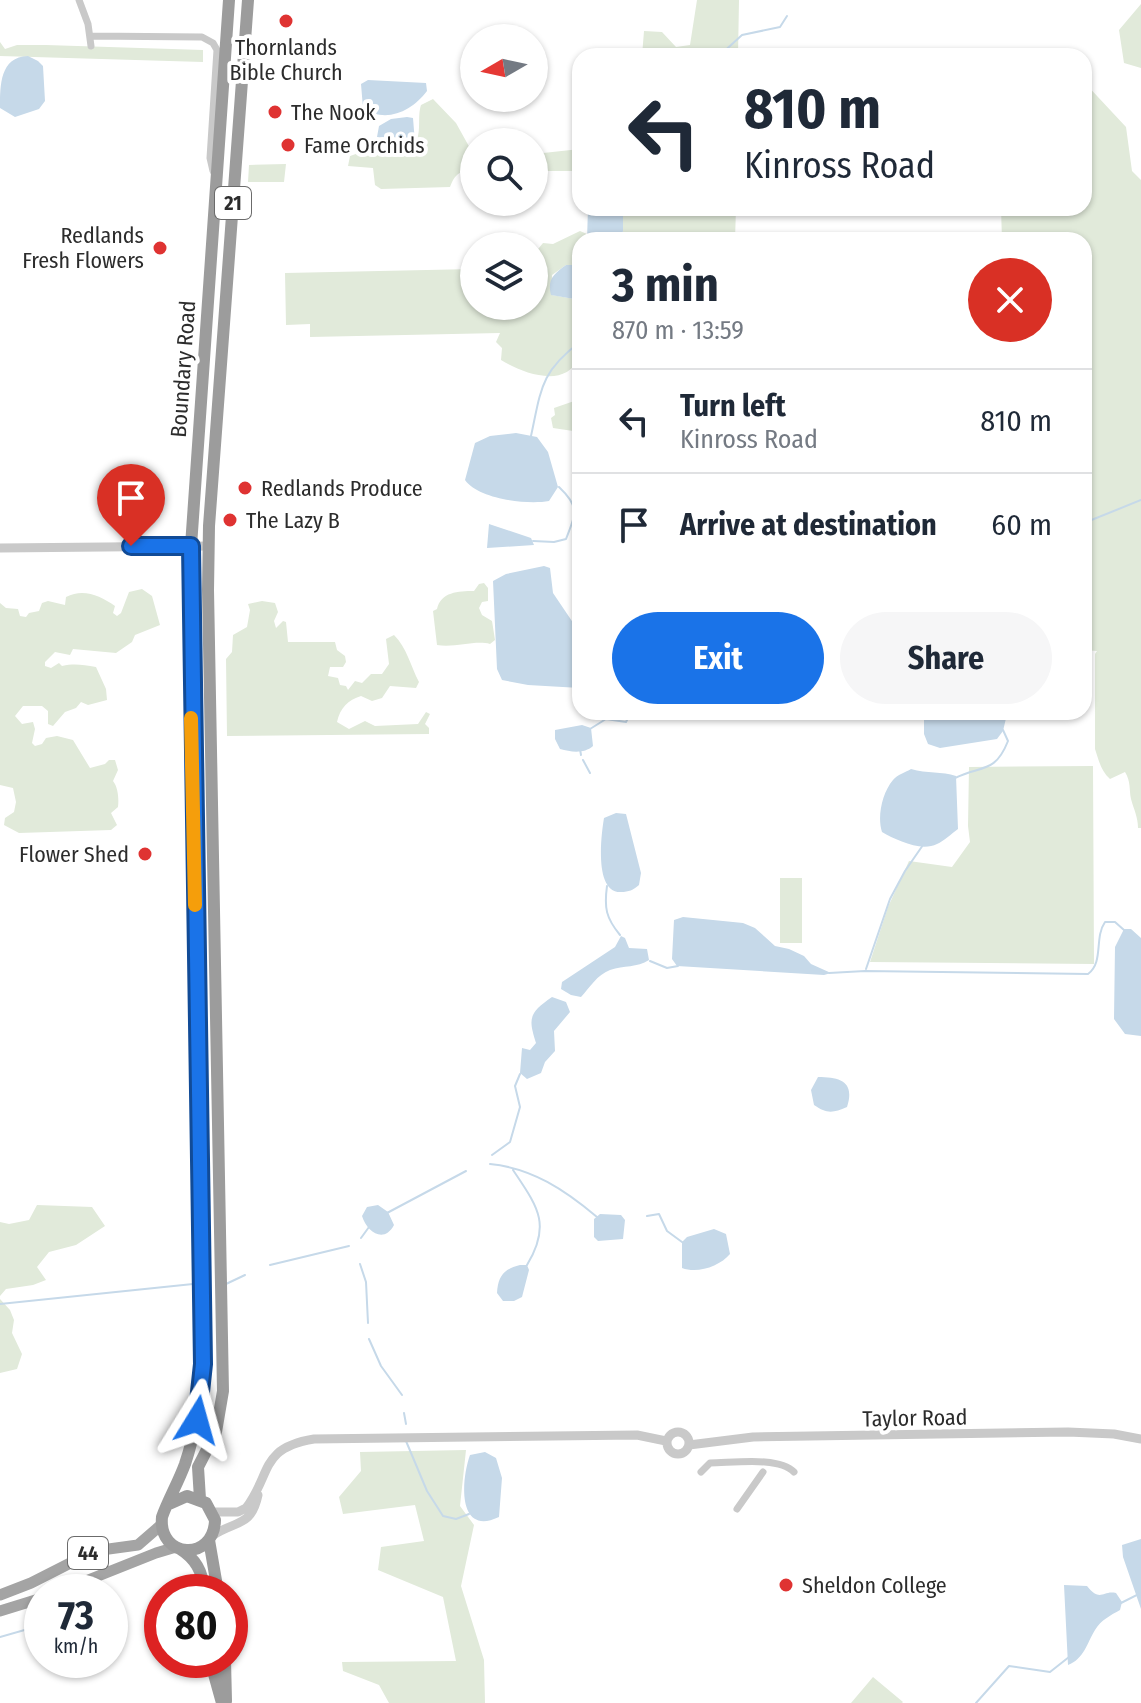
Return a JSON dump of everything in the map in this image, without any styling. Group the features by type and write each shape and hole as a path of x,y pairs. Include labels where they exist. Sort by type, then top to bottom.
{"highway":[{"name":"Boundary Road","path":"169,1504 193,1436 203,1364 191,546 229,0"},
{"name":"Boundary Road","path":"200,1499 198,1467 216,1432 223,1391 215,1077 209,546 248,0"},
{"path":"224,82 242,83"},
{"path":"169,1504 187,1496 200,1499 213,1512 215,1528 210,1538 196,1549 178,1548"},
{"name":"21","path":"161,1525 169,1504"},
{"path":"161,1525 166,1538 196,1564 200,1574"},
{"path":"210,1538 215,1574"},
{"path":"216,1678 224,1703"},
{"path":"224,1703 225,1678"}],"main road":[{"name":"44","path":"0,1595 94,1551 138,1545 161,1525"},
{"name":"44","path":"103,1574 156,1553 178,1548"},
{"path":"0,1611 24,1604"}],"street":[{"path":"79,0 91,46"},
{"path":"90,36 202,37 213,43 217,50 210,158 216,185"},
{"path":"0,548 209,546"},
{"path":"674,1432 682,1432 688,1437 689,1445 683,1454 675,1454 667,1448 666,1441 674,1432"},
{"name":"Taylor Road","path":"689,1445 753,1437 1068,1432 1141,1439"},
{"path":"213,1512 238,1512 246,1508 269,1461 288,1445 314,1439 637,1435 666,1441"},
{"path":"210,1538 251,1515 269,1461"},
{"path":"701,1472 707,1464 781,1463 794,1472"},
{"path":"737,1509 763,1472"}],"green space":[{"path":"697,0 739,0 738,48 643,48 644,31 662,32 676,47 690,45"},
{"path":"1141,4 1141,68 1124,63 1119,30"},
{"path":"0,42 5,49 17,45 46,45 203,50 203,62 0,56"},
{"path":"1092,91 1126,127 1132,171 1141,180 1141,828 1138,828 1125,772 1110,779 1102,769 1095,749 1097,651 1092,651 1092,232 1002,232 1001,216 1092,216"},
{"path":"433,99 460,130 460,174 450,187 381,189 375,185 373,168 348,166 350,156 373,148 377,137 381,150 415,143 421,105"},
{"path":"572,150 572,171 548,171 548,152"},
{"path":"286,164 284,182 248,182 249,165"},
{"path":"623,216 736,216 735,232 623,231"},
{"path":"572,235 572,265 566,265 552,275 552,295 572,299 572,368 564,373 543,376 520,370 501,360 502,348 496,342 500,333 310,337 310,324 286,325 285,273 460,269 460,320 548,320 548,244"},
{"path":"572,402 572,431 553,428 551,418 555,415 554,408"},
{"path":"484,583 488,588 488,601 482,602 479,608 482,615 492,621 495,640 490,644 437,645 433,611 442,599 456,592 474,591"},
{"path":"142,589 152,596 160,625 135,635 132,642 116,653 73,649 70,655 55,652 45,662 45,666 51,668 59,663 62,666 96,667 106,689 107,700 88,705 81,702 76,708 65,712 53,726 48,724 48,711 42,706 23,706 15,716 22,724 33,722 32,743 35,746 42,744 46,738 57,736 73,740 90,768 115,760 118,770 113,781 118,807 111,813 117,825 111,830 19,833 4,825 5,818 14,812 16,802 13,788 0,785 0,603 6,608 18,609 20,616 26,617 39,611 42,603 48,601 65,605 66,597 85,593 98,596 115,606 113,613 117,616 129,592"},
{"path":"262,601 275,603 278,612 274,621 276,628 283,621 286,622 288,642 335,642 346,662 343,667 330,667 328,676 338,678 340,685 348,690 355,681 362,683 371,674 382,674 389,664 386,639 394,635 419,682 416,688 390,686 382,698 372,701 361,696 356,698 342,709 337,722 349,729 365,721 375,726 418,724 426,712 430,714 425,724 429,734 227,736 226,659 232,652 233,635 247,627 248,604"},
{"path":"1093,766 1094,964 870,962 888,907 909,861 952,867 970,842 969,767"},
{"path":"780,878 802,878 802,943 780,943"},
{"path":"37,1205 92,1207 105,1226 76,1245 49,1252 37,1267 46,1280 6,1289 0,1296 0,1222 9,1224 29,1220"},
{"path":"0,1299 14,1320 12,1333 22,1354 17,1369 0,1373"},
{"path":"466,1450 460,1506 474,1525 461,1586 484,1660 485,1703 389,1703 379,1685 343,1671 342,1662 456,1661 443,1597 378,1570 381,1547 424,1541 415,1505 343,1514 339,1497 361,1471 360,1452"},
{"path":"873,1677 903,1702 851,1703"}],"water":[{"path":"28,56 43,66 45,101 39,109 15,117 0,108 1,82 12,61"},
{"path":"368,80 426,83 427,91 406,109 381,115 363,108 361,84"},
{"path":"413,118 415,143 399,152 381,150 377,137 379,126 391,119"},
{"path":"588,216 623,216 623,232 587,232"},
{"path":"572,265 572,299 551,295 552,277"},
{"path":"516,433 537,437 548,452 558,487 549,501 528,502 491,496 471,487 465,480 475,443 490,436"},
{"path":"489,524 531,538 534,545 487,548"},
{"path":"544,566 550,568 553,593 572,621 572,688 502,680 497,669 493,581 506,574"},
{"path":"924,720 1006,720 997,739 940,748 928,744"},
{"path":"582,725 591,728 593,746 582,751 560,749 555,730"},
{"path":"911,769 956,776 958,829 931,846 909,844 882,832 880,812 883,798 895,778"},
{"path":"616,813 626,814 641,873 639,885 624,892 612,890 603,874 601,862 604,818"},
{"path":"683,917 743,923 755,928 775,946 804,956 811,964 831,973 677,966 672,959 674,920"},
{"path":"1124,929 1131,929 1141,938 1141,1036 1125,1034 1114,1019 1115,947"},
{"path":"621,936 629,948 647,949 649,960 605,972 581,997 561,989 562,982 615,947"},
{"path":"552,997 566,1002 570,1012 554,1031 555,1051 545,1062 541,1073 527,1079 520,1073 522,1048 530,1050 536,1043 532,1017"},
{"path":"818,1077 844,1083 849,1092 847,1107 830,1112 814,1105 811,1090"},
{"path":"378,1205 388,1212 394,1225 381,1235 372,1231 362,1216 367,1207"},
{"path":"600,1214 621,1215 625,1220 623,1239 598,1241 594,1237 594,1219"},
{"path":"714,1229 726,1234 730,1254 708,1268 682,1268 682,1242 687,1237"},
{"path":"527,1265 529,1270 522,1297 503,1301 497,1293 500,1278 506,1271"},
{"path":"485,1452 496,1458 502,1478 499,1517 485,1521 475,1519 469,1513 464,1491 470,1455"},
{"path":"1141,1539 1141,1609 1123,1557 1122,1545"},
{"path":"1064,1585 1087,1586 1099,1595 1116,1593 1122,1602 1120,1610 1100,1623 1081,1655 1068,1665"}],"waterway":[{"path":"728,48 742,35 780,27 787,16"},
{"path":"531,436 544,383 557,363 572,349"},
{"path":"559,487 572,503"},
{"path":"1092,520 1141,500"},
{"path":"533,541 566,539 572,523"},
{"path":"590,729 604,720"},
{"path":"613,720 627,720"},
{"path":"955,778 986,767 998,759 1008,741 1003,730"},
{"path":"580,749 581,755"},
{"path":"583,760 590,773"},
{"path":"866,969 890,899 923,845"},
{"path":"607,886 607,912 620,935"},
{"path":"829,973 1088,974 1096,963 1105,922 1115,922 1124,930"},
{"path":"650,961 667,968 678,966"},
{"path":"492,1155 510,1142 520,1107 515,1086 520,1074"},
{"path":"490,1164 534,1175 573,1198 597,1217"},
{"path":"513,1170 535,1205 540,1226 535,1251 527,1265"},
{"path":"387,1213 466,1171"},
{"path":"647,1216 659,1214 667,1231 682,1242"},
{"path":"361,1238 369,1227"},
{"path":"270,1265 349,1246"},
{"path":"360,1264 366,1282 368,1323"},
{"path":"226,1284 245,1275"},
{"path":"0,1304 193,1284"},
{"path":"369,1339 381,1366 402,1395"},
{"path":"404,1413 406,1424"},
{"path":"406,1441 427,1491 443,1516 456,1519 469,1514"},
{"path":"1121,1603 1141,1593"},
{"path":"0,1637 24,1630"},
{"path":"976,1703 1009,1666 1050,1672 1069,1657"}],"slow traffic":[{"path":"191,718 195,905"}],"place":[{"name":"Thornlands Bible Church","path":"286,21"},
{"name":"The Nook","path":"275,112"},
{"name":"Fame Orchids","path":"288,145"},
{"name":"Redlands Fresh Flowers","path":"160,248"},
{"name":"Redlands Produce","path":"245,488"},
{"name":"The Lazy B","path":"230,520"},
{"name":"Flower Shed","path":"145,854"},
{"name":"Sheldon College","path":"786,1585"}],"route":[{"path":"131,546 191,546 203,1364 197,1420"}]}
